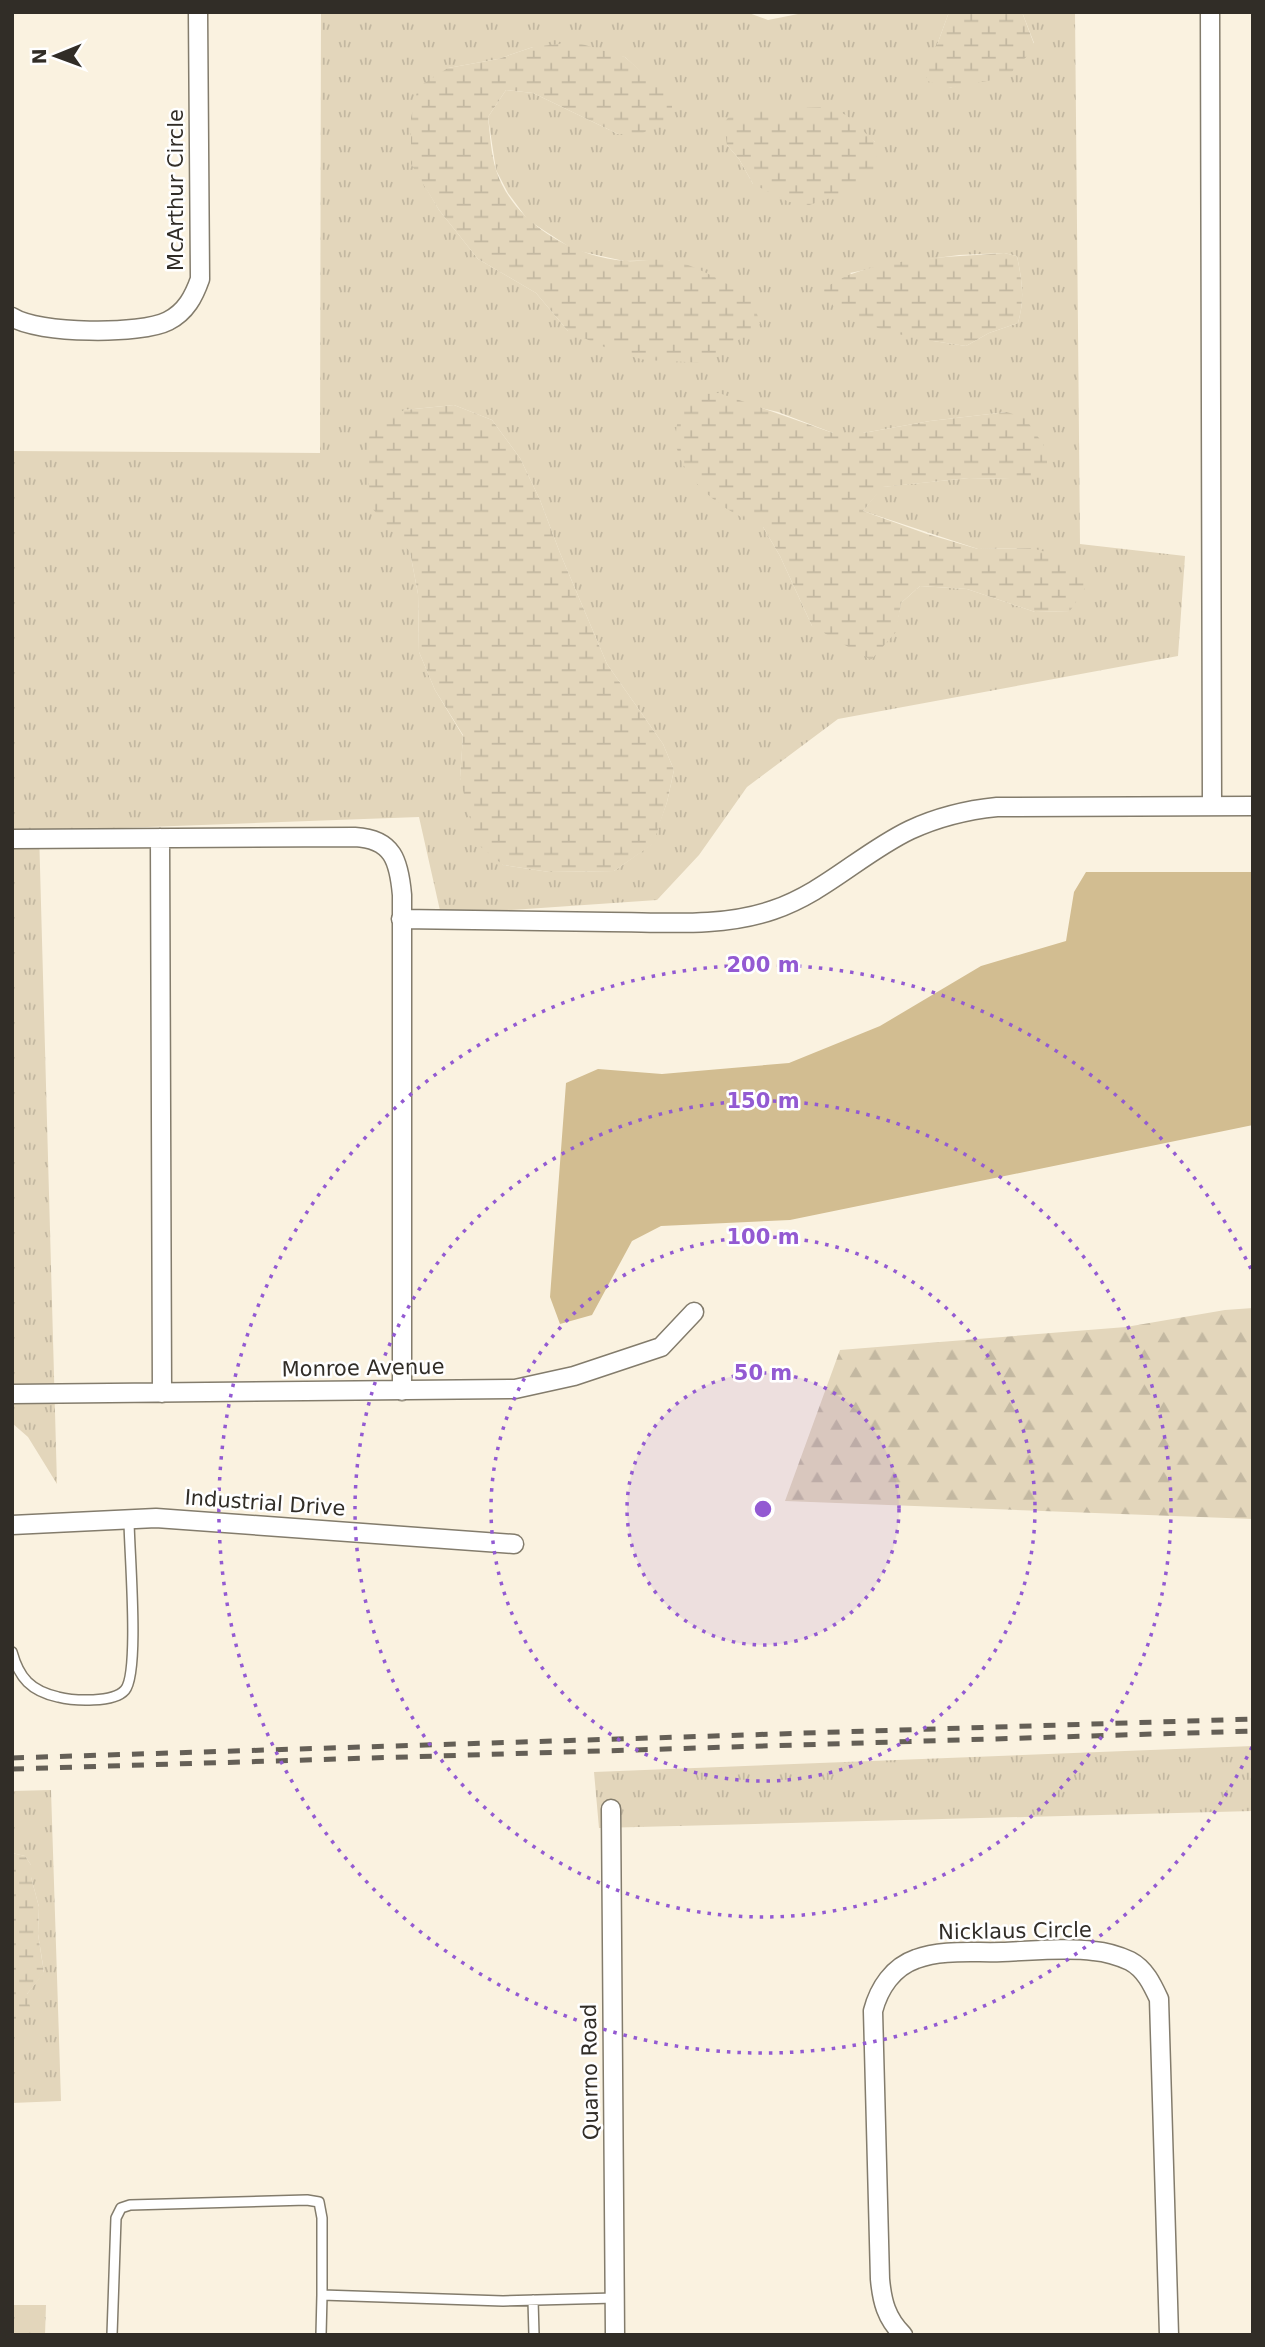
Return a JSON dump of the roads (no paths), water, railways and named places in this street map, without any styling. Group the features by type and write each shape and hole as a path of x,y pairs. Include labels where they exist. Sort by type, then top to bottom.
{"street":[{"name":"McArthur Circle","path":"12,317 33,326 55,329 126,329 166,323 188,305 200,279 201,268 198,12"},
{"path":"1210,12 1212,806"},
{"path":"401,919 686,922 743,918 792,903 821,888 848,868 909,831 968,810 997,807 1253,806"},
{"path":"160,838 162,1393"},
{"path":"12,839 370,838 383,844 392,853 400,878 401,919 402,1391"},
{"name":"Monroe Avenue","path":"12,1394 516,1389 574,1376 661,1347 694,1312"},
{"name":"Industrial Drive","path":"12,1525 156,1518 514,1544"},
{"name":"Quarno Road","path":"611,1809 615,2335"},
{"name":"Nicklaus Circle","path":"903,2335 887,2315 880,2279 873,2011 877,1997 894,1972 917,1958 1077,1950 1107,1953 1133,1963 1153,1985 1158,1999 1169,2335"}],"lane":[{"path":"12,1651 16,1667 27,1683 44,1694 63,1699 112,1698 125,1690 131,1678 132,1648 129,1520"},
{"path":"112,2335 116,2218 121,2208 130,2205 307,2200 320,2202 322,2218 321,2335"},
{"path":"322,2295 503,2301 615,2298"},
{"path":"534,2300 534,2335"}],"railway":[{"path":"12,1758 1253,1719"},
{"path":"12,1769 1253,1731"}]}
